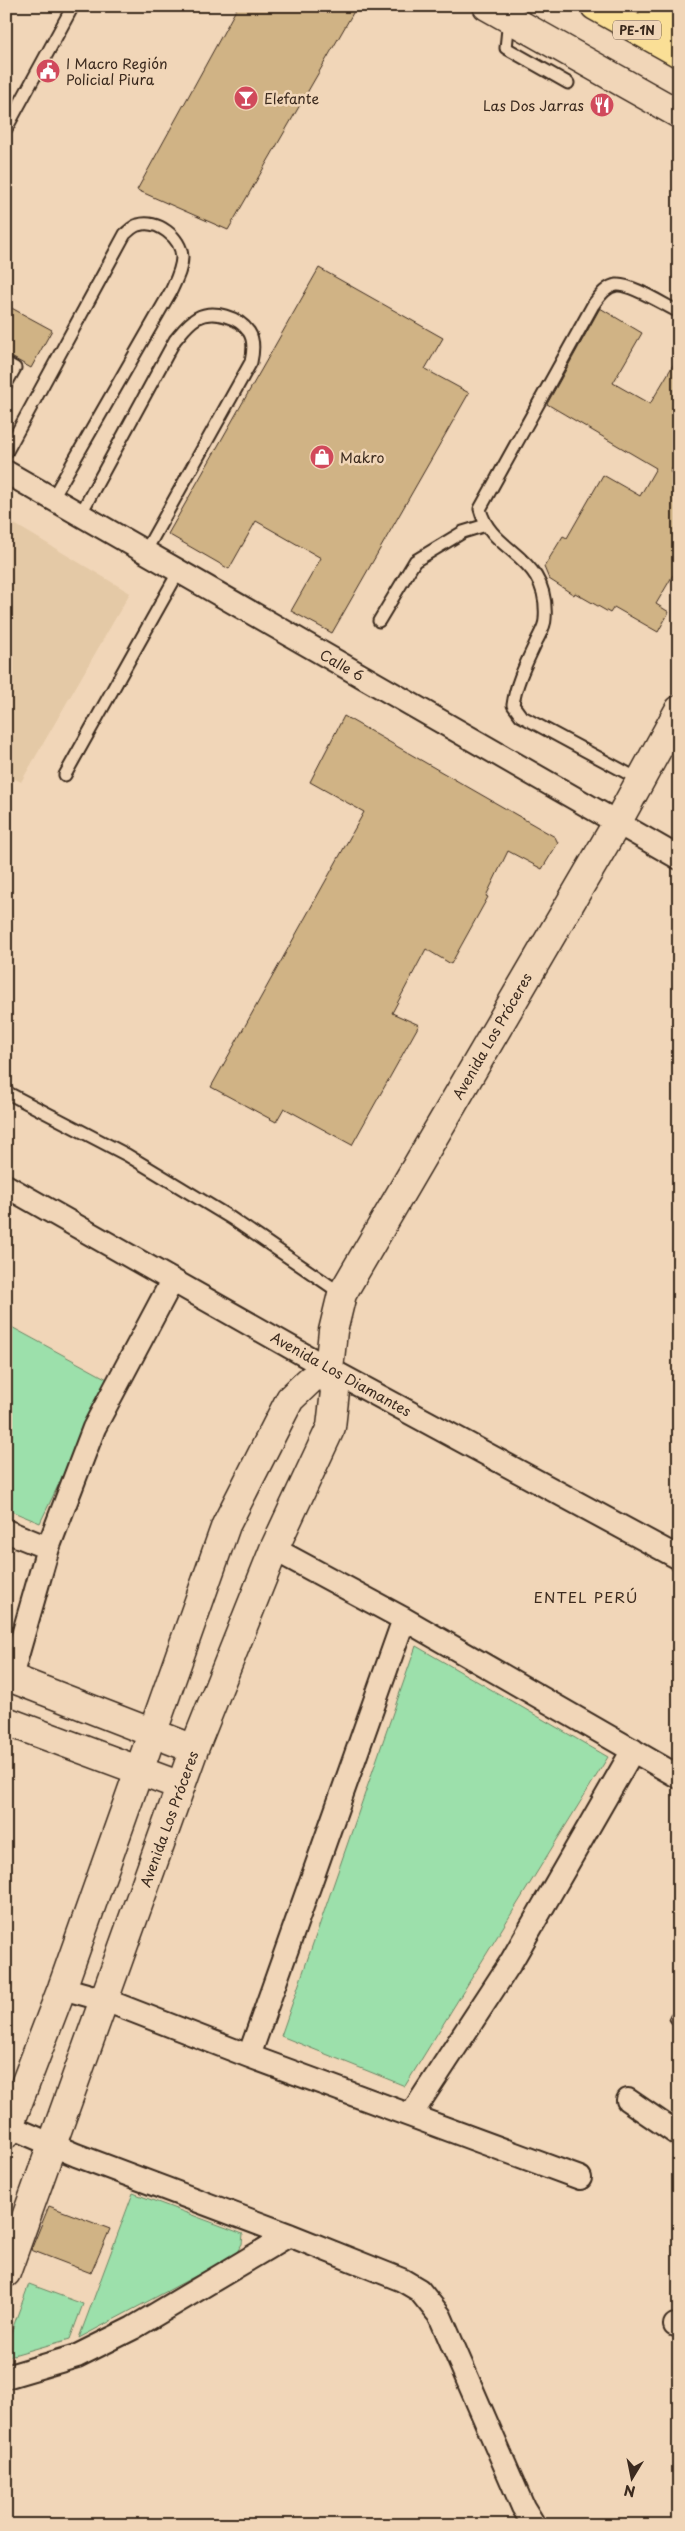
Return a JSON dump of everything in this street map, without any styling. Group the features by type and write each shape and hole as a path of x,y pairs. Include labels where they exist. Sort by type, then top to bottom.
{"highway":[{"name":"PE-1N","path":"595,6 679,53"},
{"name":"PE-1N","path":"651,6 679,22"}],"street":[{"path":"498,12 679,114"},
{"name":"Calle 6","path":"6,472 679,858"},
{"name":"Avenida Los Próceres","path":"6,2273 194,1749 274,1549 331,1427 334,1392 329,1369 333,1331 342,1294 617,822 679,710"},
{"name":"Avenida Los Diamantes","path":"6,1186 329,1369 679,1558"},
{"path":"172,1281 94,1428 48,1548 9,1676 194,1749"},
{"path":"329,1369 310,1380 290,1399 226,1525 141,1770 62,1988 7,2129 53,2144 289,2235 402,2280 419,2290 440,2316 523,2507 534,2525"},
{"path":"6,1530 48,1548"},
{"path":"274,1549 404,1618 679,1777"},
{"path":"249,2056 404,1618"},
{"path":"6,1721 180,1786"},
{"path":"411,2115 511,1962 633,1750"},
{"path":"62,1988 105,2000 249,2056 580,2178"},
{"path":"628,2100 679,2135"},
{"path":"6,2377 85,2352 132,2328 289,2235"}],"lane":[{"path":"6,129 73,6"},
{"path":"498,12 506,48 568,83"},
{"path":"6,453 125,234 136,225 148,223 159,226 179,244 182,257 179,272 171,291 52,499"},
{"path":"640,780 522,716 513,705 515,690 545,621 544,595 536,573 486,525 480,509 593,305 604,290 617,285 634,290 679,312"},
{"path":"80,515 175,340 198,317 212,314 224,315 237,322 249,332 254,346 251,362 144,552"},
{"path":"6,363 15,368 6,384"},
{"path":"379,621 415,561 462,532 486,525"},
{"path":"65,775 179,571"},
{"path":"6,1092 151,1169 231,1218 342,1294"}],"shaded area":[{"path":"6,519 130,593 21,782 6,774"}],"green space":[{"path":"6,1324 109,1380 40,1523 6,1509"},
{"path":"416,1646 608,1757 405,2086 281,2036"},
{"path":"133,2193 243,2234 242,2244 235,2255 79,2338"},
{"path":"29,2284 83,2304 70,2339 6,2357 6,2346"}],"building":[{"name":"Elefante","path":"238,6 357,6 228,230 137,190"},
{"name":"Makro","path":"319,268 443,338 425,369 469,393 332,633 291,611 321,558 256,521 229,569 168,534"},
{"path":"6,305 52,330 31,368 6,354"},
{"path":"600,308 642,333 613,383 650,404 679,355 679,457 670,472 679,478 679,579 673,575 656,604 669,612 658,632 614,607 610,613 575,593 574,595 549,579 544,567 563,536 567,538 603,475 640,496 656,468 547,404"},
{"path":"344,716 555,837 558,843 542,869 508,851 486,896 488,897 451,964 426,949 392,1013 419,1025 352,1145 284,1108 276,1122 211,1087 364,812 310,782"},
{"path":"49,2206 110,2229 91,2273 31,2250"}],"place":[{"name":"I Macro Región Policial Piura","path":"48,71"},
{"name":"Elefante","path":"246,98"},
{"name":"Las Dos Jarras","path":"602,105"},
{"name":"Makro","path":"322,457"}],"district":[{"name":"ENTEL PERÚ","path":"586,1596"}]}
